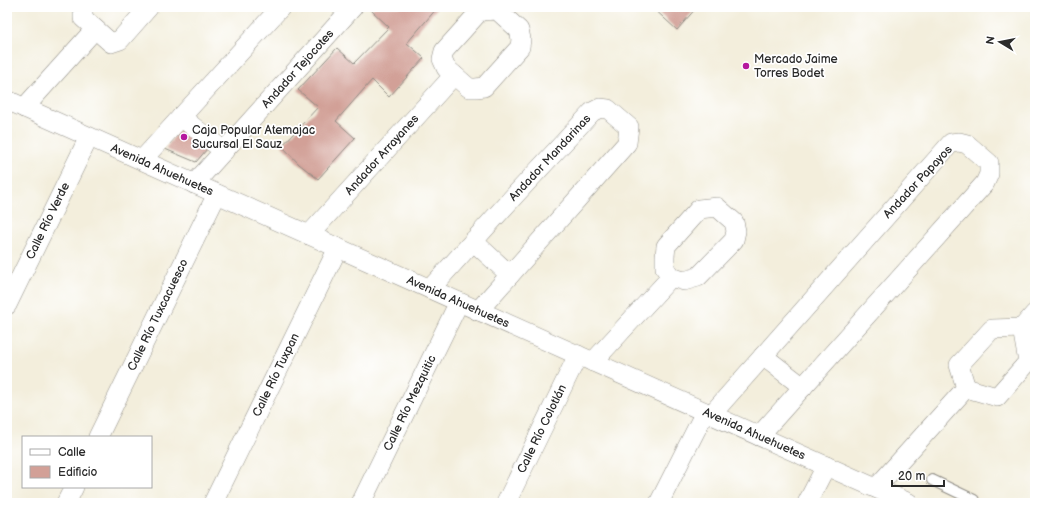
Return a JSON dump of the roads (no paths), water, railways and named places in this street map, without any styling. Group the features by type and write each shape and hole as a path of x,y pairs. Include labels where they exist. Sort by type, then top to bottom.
{"street":[{"path":"84,7 83,18 110,43 120,40 149,7"},
{"path":"142,160 280,7"},
{"name":"Andador Tejocotes","path":"194,184 353,7"},
{"path":"15,104 95,29"},
{"name":"Andador Arrayanes","path":"309,236 454,75"},
{"name":"Avenida Ahuehuetes","path":"15,104 909,503"},
{"name":"Andador Mandarinas","path":"430,289 592,112 600,108 608,109 629,128 627,143 478,311"},
{"path":"181,116 224,151"},
{"name":"Calle Río Verde","path":"7,305 89,137"},
{"name":"Andador Papayos","path":"659,503 708,413 763,356 951,143 959,142 967,144 989,163 989,174 985,183 759,436"},
{"name":"Calle Río Tuxcacuesco","path":"98,436 217,194"},
{"path":"474,241 510,275"},
{"name":"Calle Río Tuxpan","path":"213,503 338,248"},
{"name":"Calle Río Colotlán","path":"506,503 585,358 670,277"},
{"name":"Calle Río Mezquitic","path":"361,503 459,302"},
{"path":"966,388 959,365 987,334 992,329 1022,328 1035,313"},
{"path":"966,388 997,397 1028,362 1022,328"},
{"path":"763,356 803,387"},
{"path":"876,488 966,388"},
{"path":"807,503 826,466"},
{"path":"66,503 74,488"}],"lane":[{"path":"932,480 974,502"}],"place":[{"name":"Mercado Jaime Torres Bodet","path":"746,66"},
{"name":"Caja Popular Atemajac Sucursal El Sauz","path":"184,137"}]}
